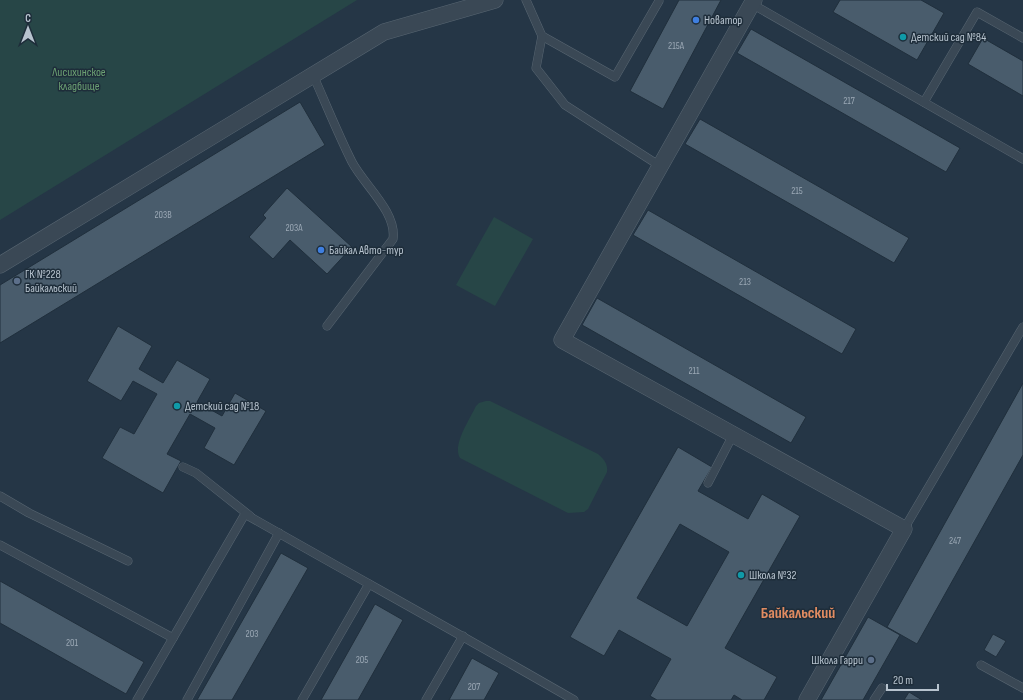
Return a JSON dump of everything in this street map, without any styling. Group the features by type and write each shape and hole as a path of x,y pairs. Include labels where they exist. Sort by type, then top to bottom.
{"street":[{"path":"0,265 384,32 495,0"},
{"path":"753,2 562,340 904,529 807,700"}],"lane":[{"path":"526,0 542,36 536,68 565,105 660,166"},
{"path":"542,36 615,76 659,1"},
{"path":"753,2 1023,159"},
{"path":"924,102 977,12 1023,38"},
{"path":"313,75 353,163 386,211 394,232 392,239 327,326"},
{"path":"904,529 1023,327"},
{"path":"708,483 734,435"},
{"path":"183,467 196,473 255,520"},
{"path":"0,496 29,513 128,561"},
{"path":"137,700 245,514 574,700"},
{"path":"187,700 279,533"},
{"path":"0,545 173,638"},
{"path":"302,700 369,584"},
{"path":"426,700 463,636"},
{"path":"981,665 1023,688"},
{"path":"874,700 882,688"}],"green space":[{"name":"Лисихинское кладбище","path":"0,0 357,0 0,220"},
{"path":"494,217 533,239 495,306 456,285"},
{"path":"490,401 598,454 602,458 606,464 607,472 588,509 584,512 568,513 460,458 458,446 463,432 476,406 479,403"}],"building":[{"path":"679,0 721,0 663,109 630,91"},
{"name":"Детский сад №84","path":"840,0 921,0 944,13 917,60 833,12"},
{"path":"751,29 960,148 946,172 737,53"},
{"path":"983,38 1023,61 1023,96 968,64"},
{"path":"300,102 325,145 0,343 0,285"},
{"path":"700,119 909,238 894,263 685,144"},
{"path":"287,188 352,247 327,274 290,240 273,259 249,237 266,218 263,215"},
{"path":"648,210 856,329 842,354 633,235"},
{"path":"597,298 806,417 791,443 582,325"},
{"name":"Детский сад №18","path":"118,326 152,346 139,369 163,383 177,360 210,379 197,402 222,416 235,393 266,411 234,465 204,448 215,428 190,414 167,454 181,461 163,493 102,458 120,427 134,434 157,394 133,381 121,401 87,381"},
{"path":"1023,383 1023,455 917,644 887,627"},
{"name":"Школа №32","path":"678,447 712,467 698,491 748,519 762,494 800,516 725,648 777,677 764,700 742,700 734,695 731,700 657,700 650,696 671,659 619,630 604,656 570,637","holes":["680,524 729,552 687,626 637,598"]},
{"path":"281,553 308,568 232,700 197,700"},
{"path":"0,581 144,662 126,694 0,623"},
{"path":"375,604 403,620 358,700 321,700"},
{"path":"868,617 900,635 863,700 821,700"},
{"path":"993,634 1006,641 996,657 984,650"},
{"path":"472,658 499,673 484,700 449,700"},
{"path":"909,692 922,700 904,700"}],"place":[{"name":"Новатор","path":"696,20"},
{"name":"Детский сад №84","path":"903,37"},
{"name":"Байкал Авто-тур","path":"321,250"},
{"name":"ГК №228 Байкальский","path":"17,281"},
{"name":"Детский сад №18","path":"177,406"},
{"name":"Школа №32","path":"741,575"},
{"name":"Школа Гарри","path":"871,660"}],"district":[{"name":"Байкальский","path":"798,613"}]}
